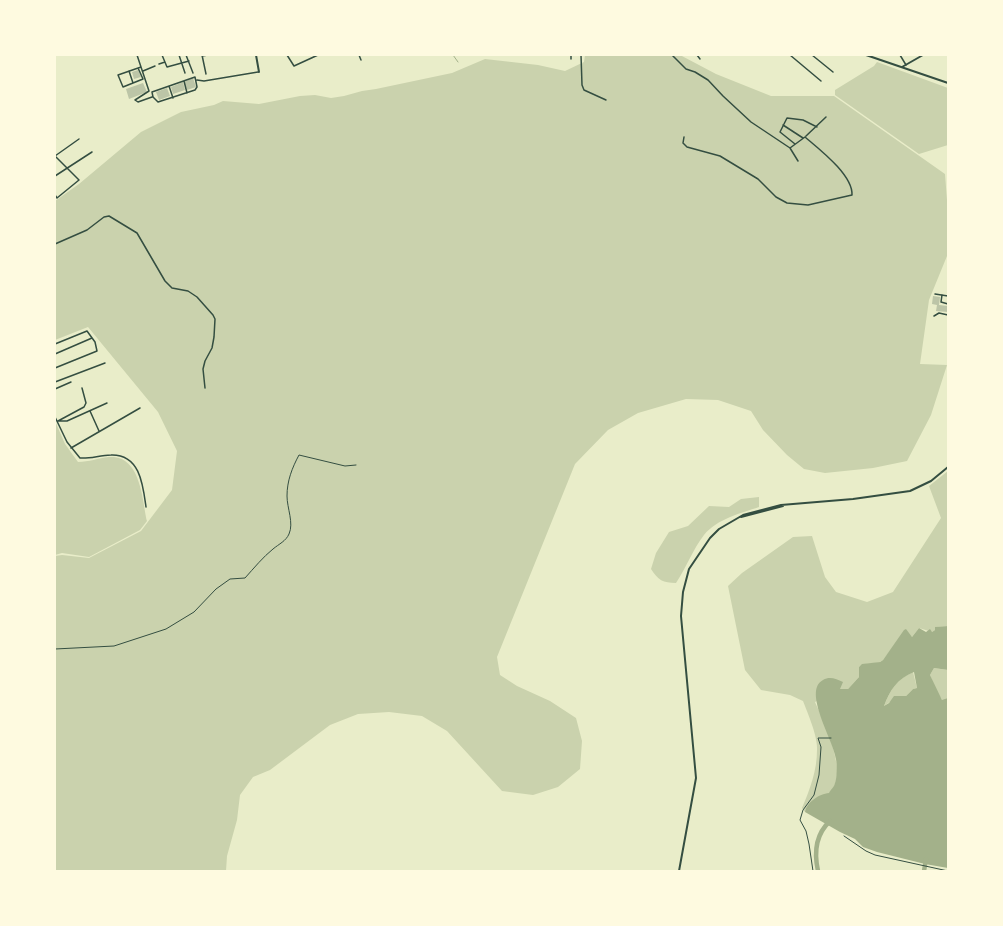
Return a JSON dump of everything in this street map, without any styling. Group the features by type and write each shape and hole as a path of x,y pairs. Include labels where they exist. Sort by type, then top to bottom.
{"main road":[{"path":"256,55 259,72"},
{"path":"866,55 948,82"},
{"path":"902,67 923,55"},
{"path":"679,871 696,778 681,616 683,592 687,575 702,548 719,529 741,516 783,506 879,497 910,491 931,481 948,467"}],"street":[{"path":"137,55 149,91 135,100 138,102 153,97"},
{"path":"162,55 167,68 188,61"},
{"path":"179,55 185,73"},
{"path":"186,55 193,73"},
{"path":"206,74 202,56 208,55"},
{"path":"286,55 293,66 318,55"},
{"path":"359,55 362,60"},
{"path":"570,55 571,59"},
{"path":"581,55 582,85 584,90 606,100"},
{"path":"672,55 686,69 695,72 708,80 751,122 790,148 798,161"},
{"path":"697,55 700,59"},
{"path":"790,55 821,81"},
{"path":"812,55 833,72"},
{"path":"900,55 906,65"},
{"path":"159,64 165,62"},
{"path":"143,71 155,66"},
{"path":"138,68 142,79 123,87 118,75 129,71 138,68 141,67"},
{"path":"129,71 133,82"},
{"path":"197,80 204,81 259,72"},
{"path":"193,78 196,79 196,89 187,93 158,102 153,97 152,92 193,78"},
{"path":"184,81 187,93"},
{"path":"169,86 173,98"},
{"path":"796,144 780,133 783,125 790,117 817,127"},
{"path":"790,148 817,127 826,117"},
{"path":"783,125 803,138"},
{"path":"684,137 683,143 687,146 725,159 758,179 776,197 788,203 808,205 852,195 848,183 835,163 805,137"},
{"path":"55,195 57,198 79,180 55,156 79,139"},
{"path":"55,176 92,152"},
{"path":"55,244 86,230 104,217 109,216 137,233 165,282 172,288 188,291 197,297 210,310 215,319 212,348 205,361 203,370 204,388"},
{"path":"935,294 948,296"},
{"path":"942,295 941,302 948,304"},
{"path":"934,316 937,314 947,315 946,317"},
{"path":"55,344 87,331 92,338 97,352 55,368"},
{"path":"55,354 92,338"},
{"path":"55,382 105,363"},
{"path":"55,389 70,382"},
{"path":"58,421 84,407 86,403 82,388"},
{"path":"58,421 67,421 107,403"},
{"path":"71,448 140,408"},
{"path":"90,411 99,432"},
{"path":"55,417 71,448 80,458 112,455 130,460 138,471 142,483 146,507"}],"path":[{"path":"55,649 114,646 166,629 194,612 216,589 230,579 245,578 273,548 285,540 289,533 288,492 292,469 299,455 345,466 356,465"},
{"path":"813,871 806,831 800,822 800,817 803,810 814,795 819,775 821,747 818,738 831,738"},
{"path":"844,836 866,851 875,855 927,865 948,871"}],"shaded area":[{"path":"585,55 680,55 716,74 771,96 834,96 945,174 948,213 947,256 929,300 920,364 947,365 931,415 907,461 873,468 825,473 804,469 787,455 763,430 751,411 718,400 686,399 638,413 608,430 575,464 497,657 500,675 517,686 550,701 576,718 582,741 580,769 558,787 533,795 502,791 447,731 422,716 389,712 358,714 330,725 270,770 253,777 240,795 237,820 227,856 226,871 55,871 55,556 62,555 89,558 141,531 172,490 177,451 158,412 88,327 55,340 55,201 79,184 141,132 181,112 214,105 223,101 259,104 300,96 315,95 331,98 344,96 452,73 485,59 538,65 565,71 584,62"},
{"path":"877,62 948,88 948,145 919,154 835,95 835,90 874,66"},
{"path":"55,421 65,444 78,462 109,457 120,458 128,463 134,471 141,491 147,521 140,530 89,557 62,553 55,555"},
{"path":"948,471 948,626 936,627 932,632 919,628 912,637 903,634 883,660 859,667 859,677 848,689 840,689 815,702 834,750 837,776 834,786 828,794 809,805 805,812 802,808 808,794 817,758 817,745 812,726 803,701 790,695 761,690 745,670 728,586 742,573 793,537 812,536 825,577 836,592 867,602 893,592 941,518 929,486"},
{"path":"759,497 759,507 737,514 709,529 696,546 676,583 661,580 651,569 656,553 669,532 688,526 709,506 729,507 741,499"},
{"path":"948,626 948,670 934,668 930,675 942,700 948,698 948,868 925,864 863,847 855,839 805,812 808,805 814,799 829,793 836,781 836,762 834,751 817,705 817,686 823,680 831,678 843,682 840,689 848,689 859,677 859,667 862,664 880,662 883,660 904,630 906,629 912,637 919,628 926,632 930,629 932,632 935,630 935,627","holes":["914,672 917,688 913,689 906,696 894,696 889,703 884,706 895,686 903,678"]},
{"path":"934,668 948,670 948,698 943,701 936,691 930,675"},
{"path":"913,672 917,688 913,689 906,696 897,697 884,706 889,695 898,682"}],"building":[{"path":"138,70 141,77 134,79 132,72"},
{"path":"193,78 196,87 187,90 184,82"},
{"path":"183,82 185,90 173,94 171,87"},
{"path":"143,83 147,92 129,99 126,89"},
{"path":"167,88 170,96 159,100 156,92"},
{"path":"933,296 940,297 939,305 948,306 948,312 936,311 937,305 932,304"}],"waterway":[{"path":"453,55 458,62"},
{"path":"818,871 816,857 817,844 825,826 830,821"},
{"path":"924,871 926,859"}]}
